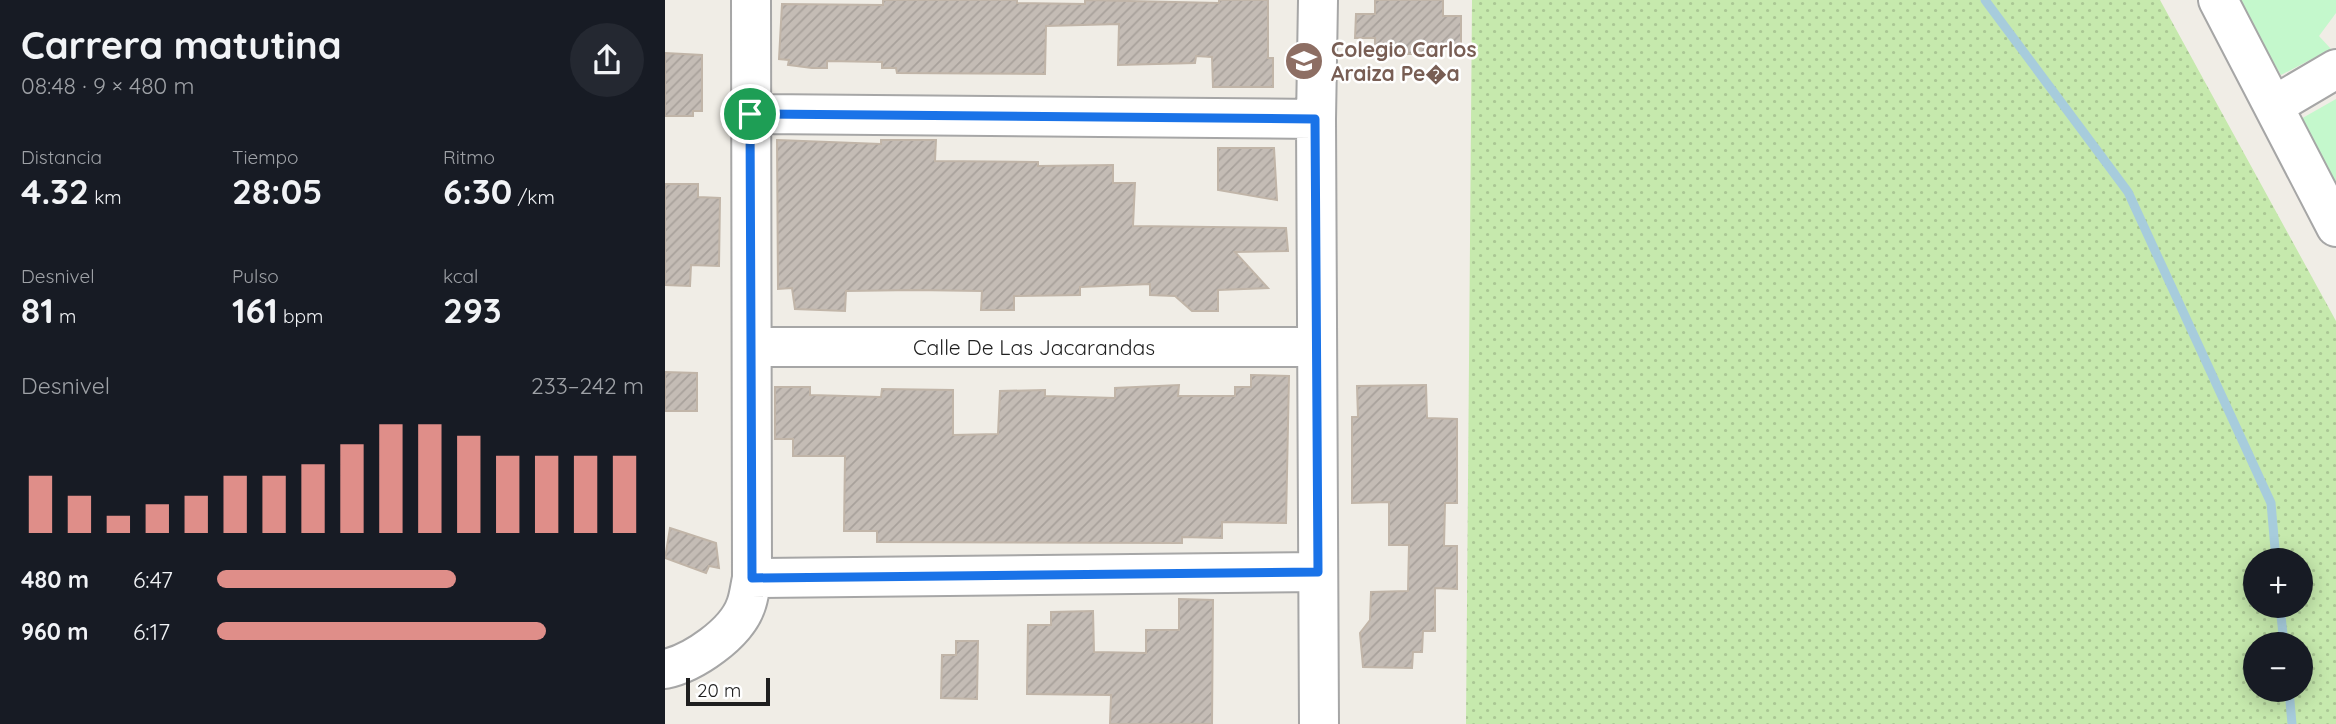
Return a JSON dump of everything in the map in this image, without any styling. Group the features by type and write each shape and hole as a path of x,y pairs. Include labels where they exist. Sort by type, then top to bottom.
{"street":[{"path":"665,669 680,666 720,640 745,608 752,578 751,0"},
{"path":"1318,0 1315,119 1319,724"},
{"path":"2218,0 2275,105 2336,227"},
{"path":"2275,105 2336,69"},
{"path":"750,114 1315,119"},
{"name":"Calle De Las Jacarandas","path":"752,347 1317,347"},
{"path":"752,578 1318,572"}],"green space":[{"path":"1472,0 2160,0 2336,321 2336,724 1466,724"},
{"path":"2236,0 2336,0 2336,13 2319,36 2331,49 2281,75"},
{"path":"2336,99 2336,188 2299,120"}],"building":[{"path":"883,0 1017,0 1017,3 1085,4 1085,0 1219,3 1219,0 1268,0 1268,58 1273,58 1273,87 1213,87 1212,57 1196,56 1195,63 1118,65 1119,24 1046,26 1045,74 897,73 896,68 882,68 882,62 827,61 827,68 812,68 788,65 789,60 779,59 782,4 883,5"},
{"path":"1375,0 1443,0 1443,16 1461,16 1461,44 1438,45 1438,53 1381,54 1381,46 1375,46 1375,38 1355,38 1356,14 1375,14"},
{"path":"665,53 702,55 702,111 693,111 693,116 665,116"},
{"path":"777,140 881,144 881,140 936,140 935,161 1038,162 1038,166 1113,165 1113,183 1135,183 1133,226 1286,228 1288,251 1235,252 1268,288 1218,290 1218,311 1192,311 1175,296 1150,295 1150,284 1080,287 1080,295 1014,296 1014,310 981,310 982,291 914,290 846,291 845,311 795,309 792,288 778,289"},
{"path":"1218,148 1274,148 1277,200 1218,190"},
{"path":"665,184 698,184 698,197 720,198 719,266 691,265 690,286 665,285"},
{"path":"665,372 697,373 697,411 665,411"},
{"path":"1251,375 1289,376 1286,523 1222,522 1222,538 1182,537 1182,543 877,542 877,531 844,531 845,456 793,456 793,439 775,439 775,387 810,387 810,395 881,397 882,389 953,390 953,435 998,434 1000,391 1045,390 1045,396 1115,398 1115,388 1179,385 1178,396 1235,396 1235,387 1251,387"},
{"path":"1426,385 1427,418 1457,419 1457,503 1445,503 1444,546 1457,546 1457,589 1435,588 1435,631 1423,631 1422,652 1413,652 1412,668 1363,667 1360,633 1370,620 1371,592 1408,591 1409,545 1389,545 1389,502 1352,503 1352,417 1358,417 1357,386"},
{"path":"670,528 716,543 719,568 709,566 706,573 665,558"},
{"path":"1179,599 1213,600 1212,724 1110,724 1111,695 1027,694 1028,625 1051,625 1051,612 1093,611 1094,652 1146,653 1146,630 1179,630"},
{"path":"956,641 978,641 977,699 941,698 942,655 956,655"}],"waterway":[{"path":"1985,0 2128,192 2271,503 2275,548"},
{"path":"2281,618 2283,632"},
{"path":"2290,702 2292,724"}],"place":[{"name":"Colegio Carlos Araiza Pe�a","path":"1304,61"}],"route":[{"path":"750,114 1315,119 1318,572 752,578 750,114"}]}
